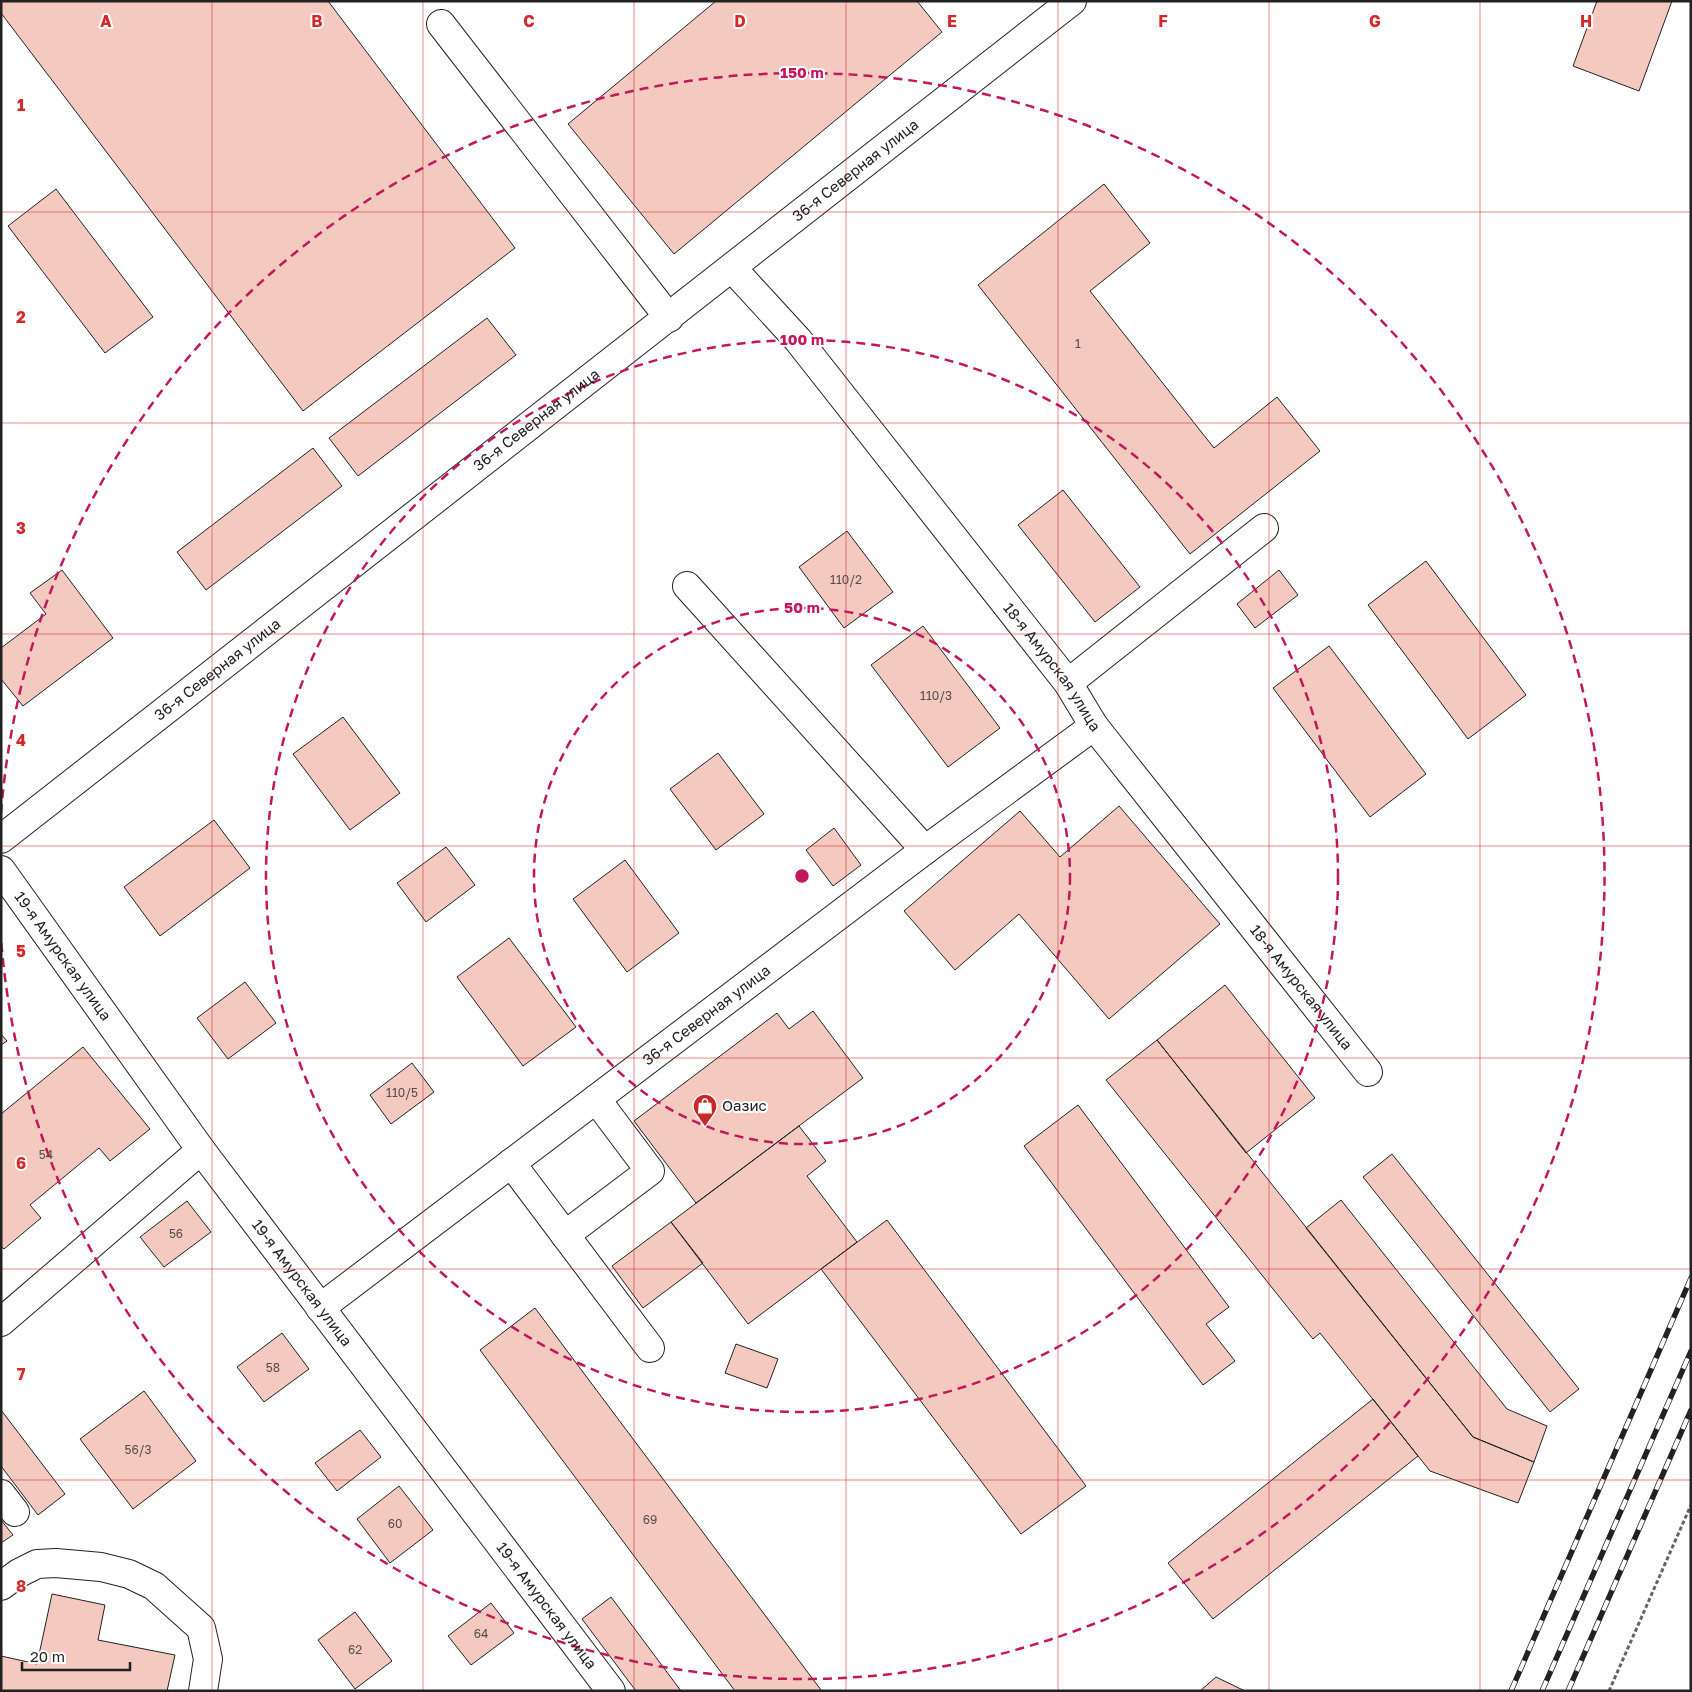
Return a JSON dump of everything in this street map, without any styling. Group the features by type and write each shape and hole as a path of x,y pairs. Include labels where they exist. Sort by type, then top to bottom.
{"street":[{"name":"36-я Северная улица","path":"1,839 1072,1"},
{"path":"441,24 669,318"},
{"name":"18-я Амурская улица","path":"732,268 798,340 1068,682 1094,726 1368,1072"},
{"path":"1068,682 1264,528"},
{"path":"687,586 926,850"},
{"name":"36-я Северная улица","path":"320,1308 926,850 1094,726"},
{"name":"19-я Амурская улица","path":"1,870 201,1150 611,1691"},
{"path":"565,1235 650,1171 596,1099"},
{"path":"1,1322 201,1150"},
{"path":"511,1163 650,1348"},
{"path":"1,1586 19,1573 37,1564 56,1562 101,1566 129,1574 154,1586 201,1628 208,1659 203,1691"}],"path":[{"path":"1609,1691 1691,1505"}],"building":[{"path":"1,1 328,1 515,248 303,411 1,13"},
{"path":"716,1 917,1 942,32 674,254 568,124"},
{"path":"1597,1 1672,1 1639,91 1573,66"},
{"path":"1104,184 1150,243 1090,291 1214,448 1277,397 1320,451 1190,554 978,285"},
{"path":"56,189 153,317 105,353 8,226"},
{"path":"487,318 516,355 358,476 329,438"},
{"path":"313,448 342,486 206,590 177,552"},
{"path":"1063,490 1140,587 1095,622 1018,525"},
{"path":"847,531 893,592 844,628 799,567"},
{"path":"1426,561 1526,695 1468,739 1368,605"},
{"path":"62,570 113,638 23,706 1,679 1,648 46,614 30,593"},
{"path":"1279,570 1298,595 1255,628 1237,604"},
{"path":"923,626 1000,728 948,767 871,665"},
{"path":"1329,646 1426,774 1370,817 1273,688"},
{"path":"343,717 400,793 350,830 293,754"},
{"path":"718,753 764,814 716,850 670,789"},
{"path":"1119,806 1220,924 1109,1019 1019,914 955,970 904,911 1020,811 1060,857"},
{"path":"214,820 250,868 160,936 124,887"},
{"path":"834,828 861,865 833,886 806,850"},
{"path":"446,847 475,885 426,922 397,883"},
{"path":"625,860 679,933 627,972 573,899"},
{"path":"509,938 576,1027 523,1066 457,977"},
{"path":"245,982 276,1023 228,1059 197,1018"},
{"path":"1225,985 1315,1098 1246,1153 1157,1040"},
{"path":"813,1011 863,1078 696,1203 634,1121 777,1013 789,1029"},
{"path":"1,1034 7,1041 1,1045"},
{"path":"1157,1040 1473,1437 1534,1462 1518,1503 1430,1471 1320,1333 1313,1339 1106,1080"},
{"path":"83,1047 150,1129 110,1161 99,1148 30,1205 41,1218 4,1249 1,1246 1,1114"},
{"path":"412,1063 434,1092 391,1124 370,1095"},
{"path":"1078,1105 1229,1307 1206,1324 1235,1361 1203,1385 1024,1146"},
{"path":"799,1126 826,1161 807,1176 857,1242 748,1324 671,1222"},
{"path":"1392,1154 1579,1389 1550,1412 1363,1177"},
{"path":"1341,1200 1507,1409 1547,1426 1534,1462 1473,1437 1306,1228"},
{"path":"187,1201 211,1232 164,1267 140,1237"},
{"path":"887,1220 1086,1486 1021,1534 821,1269"},
{"path":"671,1222 703,1263 643,1308 612,1266"},
{"path":"535,1308 821,1690 735,1691 480,1350"},
{"path":"282,1333 309,1369 264,1402 237,1367"},
{"path":"736,1344 778,1359 767,1388 725,1373"},
{"path":"144,1391 196,1461 133,1509 80,1439"},
{"path":"1373,1399 1418,1456 1213,1619 1168,1563"},
{"path":"1,1410 65,1494 38,1515 1,1466"},
{"path":"360,1430 381,1457 337,1491 315,1463"},
{"path":"399,1486 433,1530 390,1563 357,1519"},
{"path":"1,1520 13,1535 1,1543"},
{"path":"52,1594 105,1605 98,1640 175,1655 167,1691 1,1691 1,1656 37,1664"},
{"path":"611,1597 681,1691 636,1691 582,1619"},
{"path":"491,1603 514,1633 471,1665 448,1636"},
{"path":"355,1612 392,1661 355,1689 318,1640"},
{"path":"1216,1677 1245,1691 1200,1691"}],"railway":[{"path":"1511,1691 1691,1278"},
{"path":"1542,1691 1691,1351"},
{"path":"1568,1691 1691,1410"}],"place":[{"name":"Оазис","path":"705,1127"}]}
